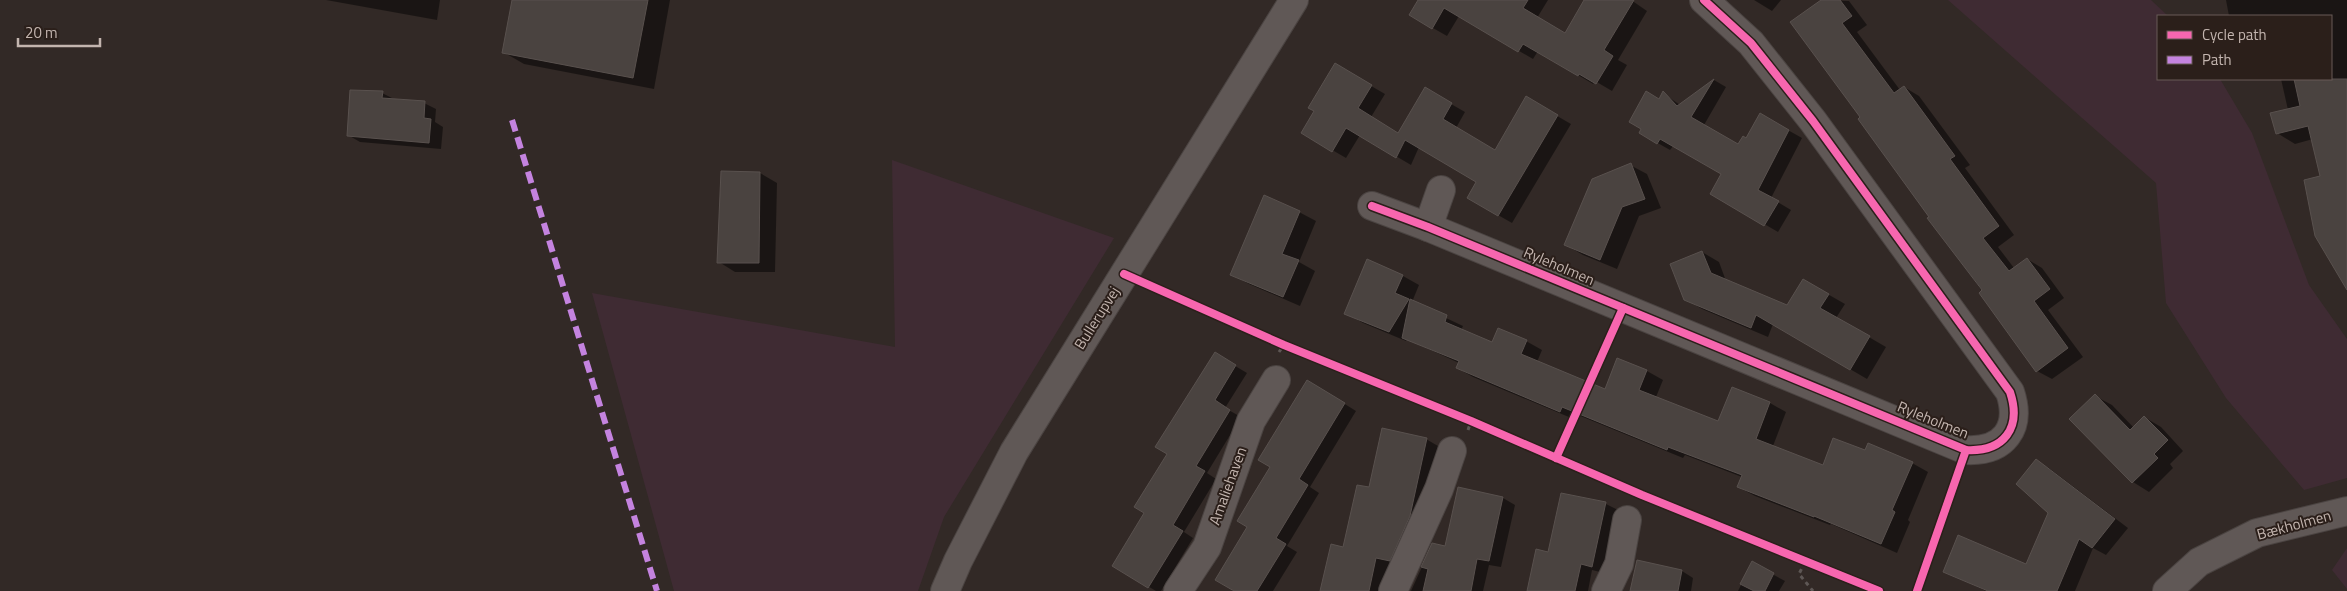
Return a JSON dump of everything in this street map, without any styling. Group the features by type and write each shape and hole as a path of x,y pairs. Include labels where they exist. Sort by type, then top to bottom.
{"street":[{"name":"Bullerupvej","path":"945,591 958,561 1014,452 1294,0"},
{"name":"Ryleholmen","path":"1372,206 1428,227 1966,450 1982,450 1996,445 2007,435 2014,421 2015,406 2010,392 1813,121 1751,43 1704,0"},
{"path":"1428,227 1442,190"},
{"name":"Amaliehaven","path":"1178,591 1207,547 1251,421 1276,380"},
{"path":"1393,591 1439,490 1452,451"},
{"name":"Bækholmen","path":"2167,591 2199,562 2257,533 2347,511"},
{"path":"1606,591 1619,564 1627,520"}],"path":[{"path":"1275,341 1292,348"},
{"path":"1462,417 1480,425"},
{"path":"1796,558 1814,566"},
{"path":"1805,562 1799,574 1813,591"}],"shaded area":[{"path":"1948,0 2151,0 2167,15 2157,15 2157,80 2221,80 2252,133 2309,285 2347,339 2347,478 2304,490 2226,398 2166,303 2156,183"},
{"path":"892,160 1114,238 944,517 918,591 674,591 592,293 895,347"},
{"path":"2347,548 2347,589 2332,570"}],"building":[{"path":"512,0 648,0 633,78 502,53"},
{"path":"1418,0 1528,0 1523,8 1565,33 1584,0 1634,0 1604,50 1613,56 1596,84 1579,74 1578,76 1523,44 1518,52 1444,8 1432,29 1409,15"},
{"path":"1821,0 1840,0 1852,16 1842,23 1894,93 1904,86 1955,156 1950,159 1999,226 1983,238 2009,271 2027,258 2050,289 2034,301 2068,348 2036,372 1979,293 1982,290 1927,218 1929,217 1858,119 1860,117 1790,22"},
{"path":"1335,63 1372,85 1358,108 1398,133 1425,87 1452,103 1443,119 1495,150 1526,96 1558,115 1498,216 1467,198 1476,182 1405,140 1396,158 1346,128 1332,152 1301,133 1314,111 1308,108"},
{"path":"1714,79 1691,117 1738,144 1743,136 1746,138 1760,113 1789,130 1758,190 1779,201 1764,226 1710,194 1721,174 1660,139 1657,144 1639,133 1641,129 1629,122 1646,91 1659,99 1663,91 1677,106"},
{"path":"2347,79 2347,290 2315,236 2304,180 2320,176 2308,126 2276,134 2270,113 2300,106 2294,80"},
{"path":"350,90 383,91 382,98 425,101 424,118 431,119 429,143 347,136"},
{"path":"1631,163 1645,199 1622,207 1600,260 1564,245 1592,179"},
{"path":"721,171 760,172 759,263 717,263"},
{"path":"1264,195 1300,211 1282,254 1299,260 1283,297 1230,275"},
{"path":"1702,251 1711,273 1787,305 1803,279 1829,294 1820,308 1870,336 1850,370 1756,315 1751,328 1684,300 1670,264"},
{"path":"1367,259 1403,275 1395,293 1409,299 1389,332 1344,314"},
{"path":"1410,299 1447,315 1445,322 1492,342 1498,328 1527,340 1521,354 1605,389 1617,358 1647,370 1639,390 1718,421 1732,387 1770,402 1756,439 1823,465 1833,438 1865,450 1868,443 1913,462 1892,510 1895,512 1881,544 1737,487 1742,475 1668,447 1667,450 1562,407 1560,412 1456,368 1459,361 1402,338"},
{"path":"1215,352 1236,365 1215,400 1230,410 1196,466 1205,471 1173,525 1183,531 1148,588 1112,566 1144,513 1134,507 1167,454 1155,447"},
{"path":"1307,380 1345,403 1299,479 1308,485 1276,538 1286,544 1257,591 1234,591 1215,580 1247,527 1237,521 1270,467 1258,460"},
{"path":"2095,394 2130,430 2144,416 2168,440 2154,454 2158,458 2132,483 2069,419"},
{"path":"1382,428 1427,438 1410,516 1390,561 1376,558 1369,591 1320,591 1331,544 1343,547 1357,485 1369,487"},
{"path":"2036,459 2115,519 2092,548 2079,539 2057,591 1988,591 1943,572 1958,535 2026,564 2048,513 2016,484"},
{"path":"1458,487 1503,497 1489,561 1477,559 1471,591 1423,591 1428,569 1421,567 1432,543 1445,546"},
{"path":"1561,493 1606,502 1592,567 1581,564 1575,591 1527,591 1536,549 1548,552"},
{"path":"1637,560 1682,570 1678,591 1630,591"},
{"path":"1752,561 1774,573 1765,591 1754,591 1740,584"}],"marked path":[{"path":"512,120 657,591"}],"cycle path":[{"path":"1372,206 1428,227 1966,450 1979,450 2000,442 2007,435 2014,417 2010,392 1813,121 1751,43 1704,0"},
{"path":"1124,274 1284,345 1471,421 1642,495 1879,591"},
{"path":"1556,458 1623,308"},
{"path":"1917,591 1966,450"}]}
